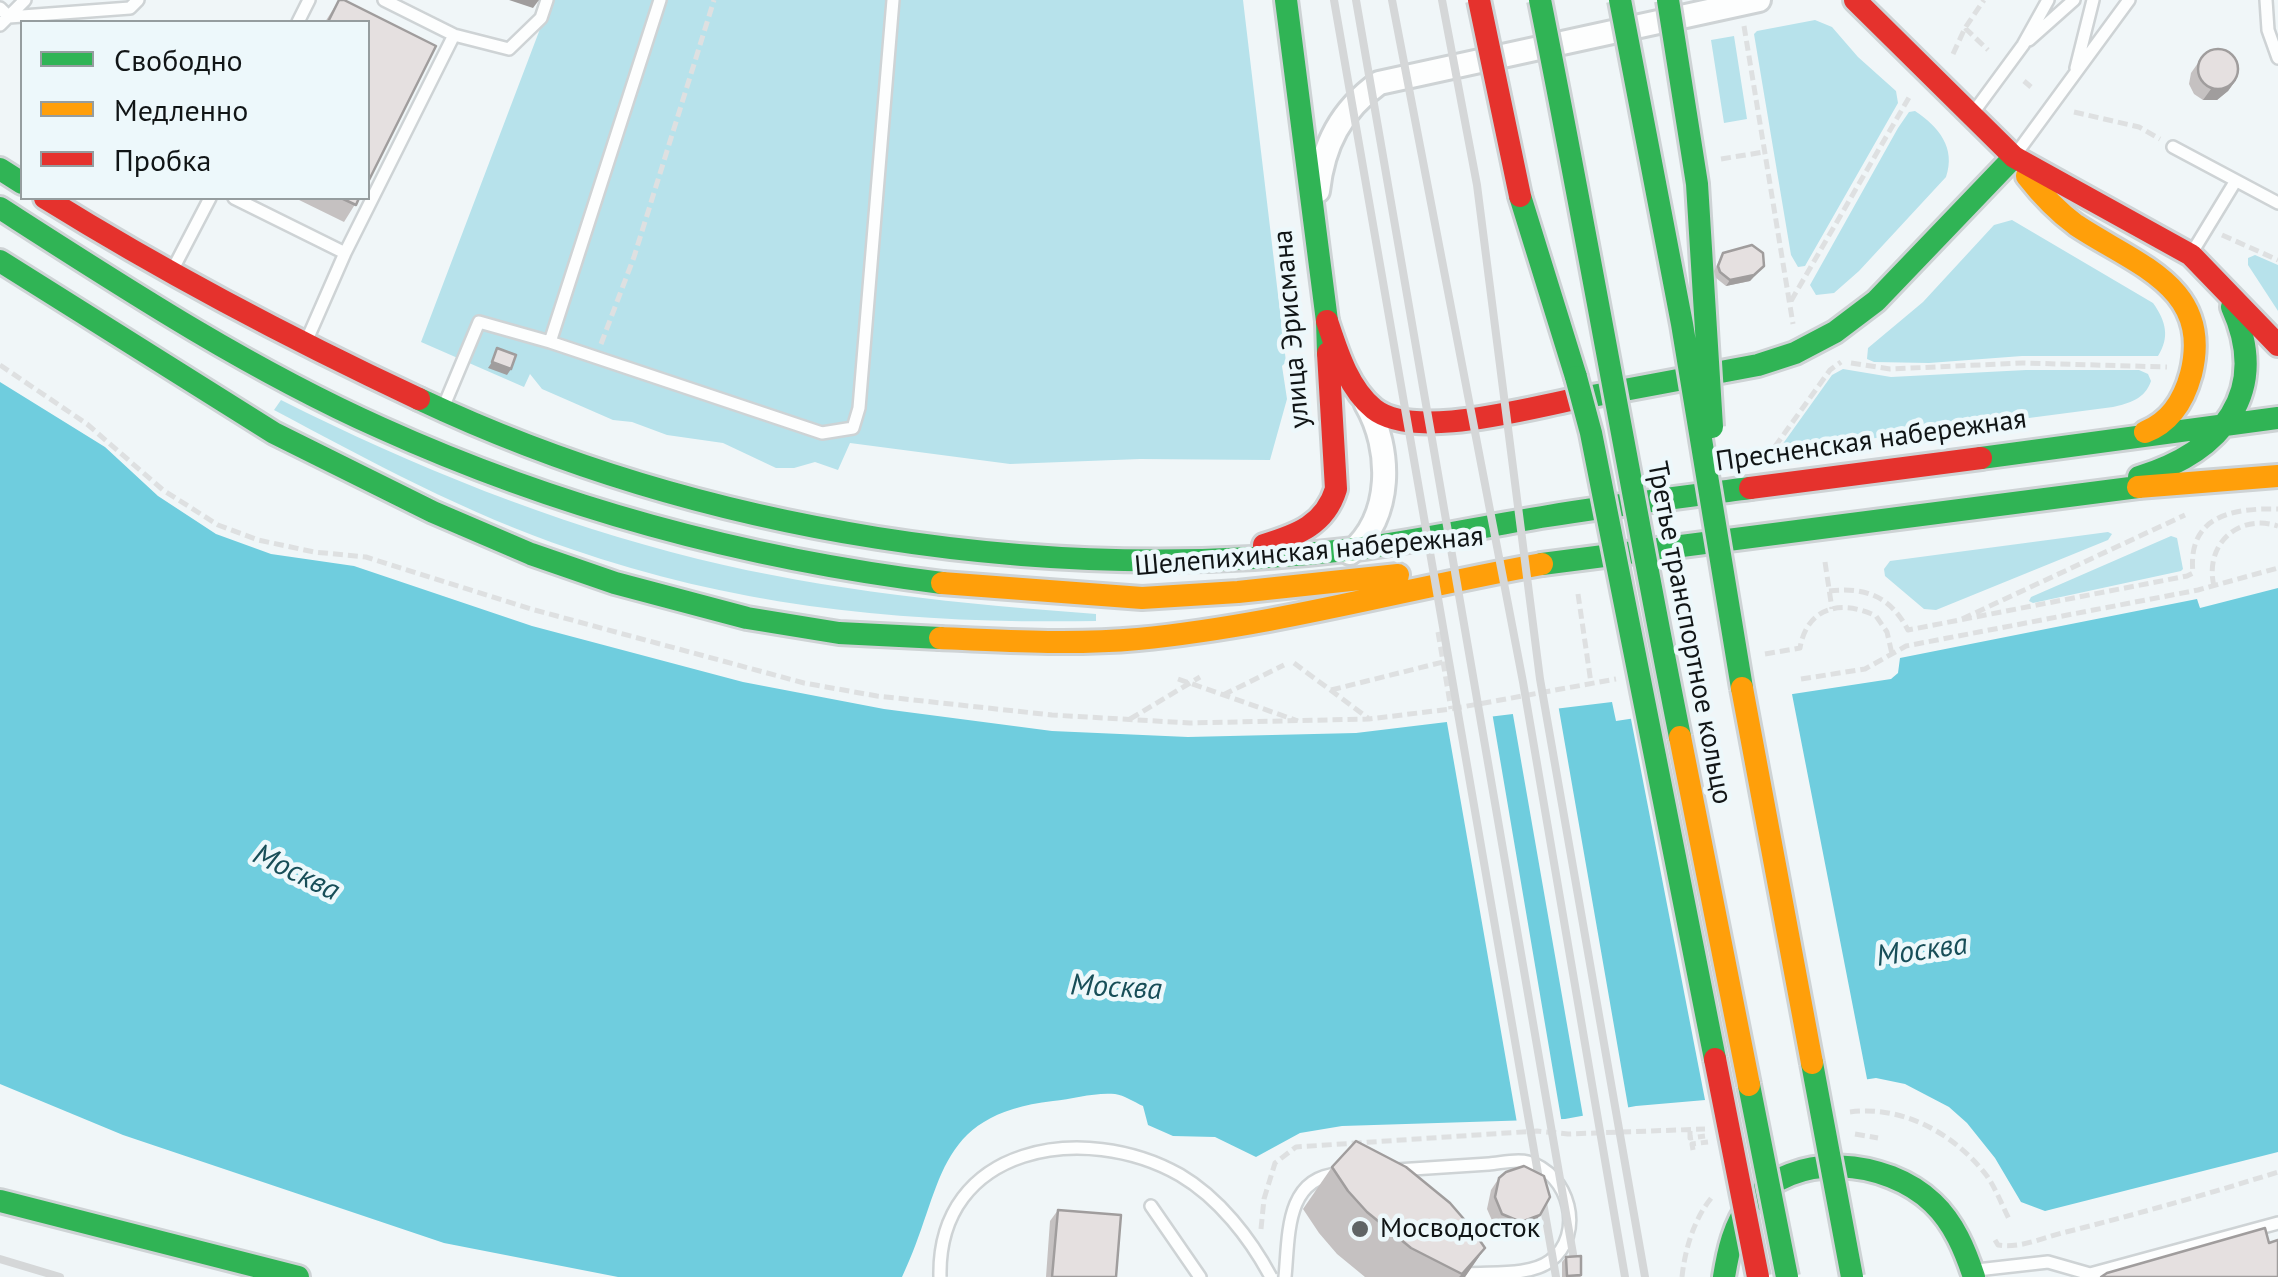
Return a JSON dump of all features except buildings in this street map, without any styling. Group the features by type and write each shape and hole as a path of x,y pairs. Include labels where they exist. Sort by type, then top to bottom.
{"main road":[{"name":"улица Эрисмана","path":"1198,560 1300,534 1318,522 1334,500 1337,478 1330,422 1328,321 1286,0"},
{"path":"1478,0 1520,196 1591,433 1758,1277"},
{"name":"Третье транспортное кольцо","path":"1540,0 1585,227 1624,456 1787,1277"},
{"name":"Третье транспортное кольцо","path":"1620,0 1682,324 1734,644 1852,1277"},
{"path":"1668,0 1697,184 1712,426 1734,644"},
{"path":"1855,0 2014,157 2036,189 2073,223 2172,286 2189,308 2196,322 2197,358 2180,403 2158,428 2134,436"},
{"path":"2014,157 2190,255 2278,346"},
{"path":"1328,321 1340,359 1361,396 1376,411 1398,421 1456,422 1718,374 1795,353 1835,332 1876,300 2014,157"},
{"name":"Шелепихинская набережная","path":"48,200 304,346 442,410 588,466 668,491 856,534 963,551 1082,560 1198,560 1355,549"},
{"name":"Шелепихинская набережная","path":"0,208 102,274 292,384 430,449 596,511 710,543 836,569 949,586 1139,598 1219,594 1566,560"},
{"path":"0,261 274,433 433,512 532,554 615,583 748,618 839,633 1057,643 1139,638 1252,622 1566,560 2101,490 2278,476"},
{"path":"2101,490 2189,458 2209,444 2242,396 2248,368 2237,314 2209,271"},
{"name":"Пресненская набережная","path":"1355,549 1551,515 2278,418"},
{"path":"1806,1038 1873,1277"},
{"path":"1724,1277 1747,1207 1766,1188 1793,1174 1829,1167 1876,1169 1908,1181 1954,1227 1974,1274"},
{"path":"0,1201 298,1277"}],"street":[{"path":"1314,230 1320,172 1329,140 1343,116 1380,83 1759,0"},
{"path":"1295,584 1325,573 1355,549 1378,512 1384,484 1381,442 1361,396"}],"lane":[{"path":"3,16 25,0"},
{"path":"3,16 130,8 138,0"},
{"path":"384,0 454,35 509,49 540,18 547,0"},
{"path":"550,342 660,0"},
{"path":"442,410 479,322 822,433 853,428 860,408 893,0"},
{"path":"1972,114 2023,46 2048,0"},
{"path":"2023,46 2074,0"},
{"path":"2073,77 2093,0"},
{"path":"2014,157 2129,0"},
{"path":"2266,0 2268,30 2278,58"},
{"path":"304,346 345,253 454,35"},
{"path":"2173,147 2278,203"},
{"path":"2190,255 2235,182"},
{"path":"171,273 209,200"},
{"path":"238,200 345,253"},
{"path":"940,1277 944,1232 953,1210 984,1173 1010,1160 1042,1152 1092,1148 1154,1164 1180,1175 1215,1200 1271,1277"},
{"path":"1375,1172 1525,1161 1546,1170 1557,1181 1570,1217 1568,1237 1548,1262 1527,1270 1467,1274"},
{"path":"1285,1277 1292,1212 1299,1193 1313,1181 1329,1175 1356,1173"},
{"path":"1151,1206 1200,1277"},
{"path":"1974,1274 2048,1262 2090,1274 2278,1223"}],"path":[{"path":"596,357 634,257 714,0"},
{"path":"1954,54 1965,28 1984,0"},
{"path":"1743,19 1793,324"},
{"path":"1965,28 1988,50"},
{"path":"2024,82 2031,87"},
{"path":"1790,303 1910,96"},
{"path":"2074,112 2139,127 2173,147"},
{"path":"1720,159 1765,152"},
{"path":"2220,234 2278,260"},
{"path":"1766,459 1830,370 1847,362 1904,370 2023,364 2152,364 2172,368"},
{"path":"2242,509 2246,526"},
{"path":"1829,591 1866,591 1880,596 1908,630 1955,622 2187,576 2194,573 2193,545 2210,522 2242,509 2278,509"},
{"path":"1955,622 2186,515"},
{"path":"2214,586 2210,568 2218,544 2226,535 2246,526 2278,526"},
{"path":"1825,562 1832,609"},
{"path":"1801,679 1866,669 1906,646 2214,586 2278,568"},
{"path":"1578,594 1591,683"},
{"path":"1842,608 1876,616 1888,632 1892,654"},
{"path":"1438,632 1451,708"},
{"path":"1330,690 1443,662"},
{"path":"1294,664 1369,719"},
{"path":"1223,695 1284,665"},
{"path":"1128,720 1200,677"},
{"path":"1178,680 1302,722"},
{"path":"1874,1109 1918,1121 1957,1144 1988,1178 2008,1218"},
{"path":"1264,1199 1275,1163 1296,1147 1536,1130 1568,1134 1681,1130"},
{"path":"1356,1173 1355,1148 1374,1146 1374,1142"},
{"path":"1989,1230 1998,1245 2012,1248 2160,1209 2278,1172"}],"shaded area":[{"path":"551,0 1243,0 1286,362 1282,366 1287,399 1270,460 1010,464 850,443 838,470 815,462 776,468 723,443 667,435 632,422 613,420 542,389 530,374 524,387 421,342"},
{"path":"1815,20 1832,27 1896,91 1898,103 1805,266 1798,267 1791,255 1754,34"},
{"path":"1734,36 1747,119 1724,123 1711,40"},
{"path":"1915,111 1943,139 1949,157 1946,177 1859,271 1834,293 1816,295 1810,285 1898,128 1909,112"},
{"path":"2012,220 2153,303 2165,329 2158,356 2022,356 1929,363 1867,359 1868,348 1923,302 1994,225"},
{"path":"2255,255 2278,265 2278,311 2248,265 2248,258"},
{"path":"1843,369 1891,377 2026,370 2139,370 2148,374 2151,381 2141,396 2113,407 1784,450 1782,445 1832,375"},
{"path":"281,400 485,491 644,545 797,580 946,601 1096,614 1096,621 961,619 830,609 701,586 636,569 532,535 420,486 274,410"},
{"path":"2112,534 2108,540 1936,610 1924,609 1885,576 1884,569 1890,561"},
{"path":"2171,536 2177,538 2181,571 2029,601 2031,597"}],"water":[{"name":"Москва","path":"0,382 105,447 158,496 216,534 271,554 354,566 532,626 743,682 884,709 1052,731 1188,737 1356,733 1612,702 1616,721 1891,679 1898,673 1900,658 2197,599 2200,608 2278,588 2278,1152 2045,1211 2021,1202 1995,1158 1949,1107 1905,1084 1876,1078 1763,1095 1636,1106 1565,1119 1342,1126 1300,1133 1256,1157 1215,1137 1173,1136 1148,1125 1143,1106 1118,1095 1100,1094 1013,1109 984,1122 963,1139 948,1161 902,1277 618,1277 444,1243 123,1135 0,1084"}],"pier":[{"path":"1791,689 1868,1084 1706,1105 1630,714"},
{"path":"1558,704 1629,1112 1584,1122 1512,709"},
{"path":"1492,712 1562,1124 1517,1123 1446,717"}],"railway":[{"path":"1334,0 1556,1277"},
{"path":"1356,0 1577,1277"},
{"path":"1392,0 1523,682 1625,1277"},
{"path":"1442,0 1477,185 1540,679 1645,1277"},
{"path":"0,1259 60,1277"}],"traffic: fast":[{"path":"1286,0 1328,353"},
{"path":"1540,0 1680,737"},
{"path":"1620,0 1682,324 1742,688"},
{"path":"1668,0 1697,184 1712,427"},
{"path":"1571,400 1758,365 1795,353 1835,332 1876,301 2014,157"},
{"path":"0,169 20,182"},
{"path":"1520,196 1576,377"},
{"path":"0,208 234,353 331,405 449,457 586,506 726,545 942,583"},
{"path":"0,261 274,433 433,512 531,554 615,583 747,618 839,633 940,638"},
{"path":"2139,477 2194,452 2231,415 2241,392 2245,366 2243,338 2232,307"},
{"path":"1576,377 1591,433 1715,1059"},
{"path":"419,399 527,445 641,484 757,515 876,538 997,553 1118,560 1237,559 1355,549 1573,512 1750,488"},
{"path":"1981,458 2278,418"},
{"path":"1542,564 2138,487"},
{"path":"1812,1063 1852,1277"},
{"path":"1749,1085 1787,1277"},
{"path":"1724,1277 1740,1220 1768,1186 1790,1174 1840,1166 1891,1177 1933,1203 1958,1237 1974,1277"},
{"path":"0,1201 298,1277"}],"traffic: slow":[{"path":"2027,176 2076,225 2164,282 2191,319 2195,344 2185,393 2169,416 2145,432"},
{"path":"2138,487 2278,476"},
{"path":"940,638 1088,642 1189,633 1542,564"},
{"path":"942,583 1142,598 1398,575"},
{"path":"1742,688 1812,1063"},
{"path":"1680,737 1749,1085"}],"traffic: jam":[{"path":"1479,0 1520,196"},
{"path":"1855,0 2014,157 2191,255 2278,345"},
{"path":"48,200 229,304 419,399"},
{"path":"1327,321 1357,391 1374,409 1392,418 1415,422 1470,420 1571,400"},
{"path":"1264,545 1308,527 1325,512 1336,489 1328,353"},
{"path":"1750,488 1981,458"},
{"path":"1715,1059 1758,1277"}],"place":[{"name":"Мосводосток","path":"1360,1229"}]}
